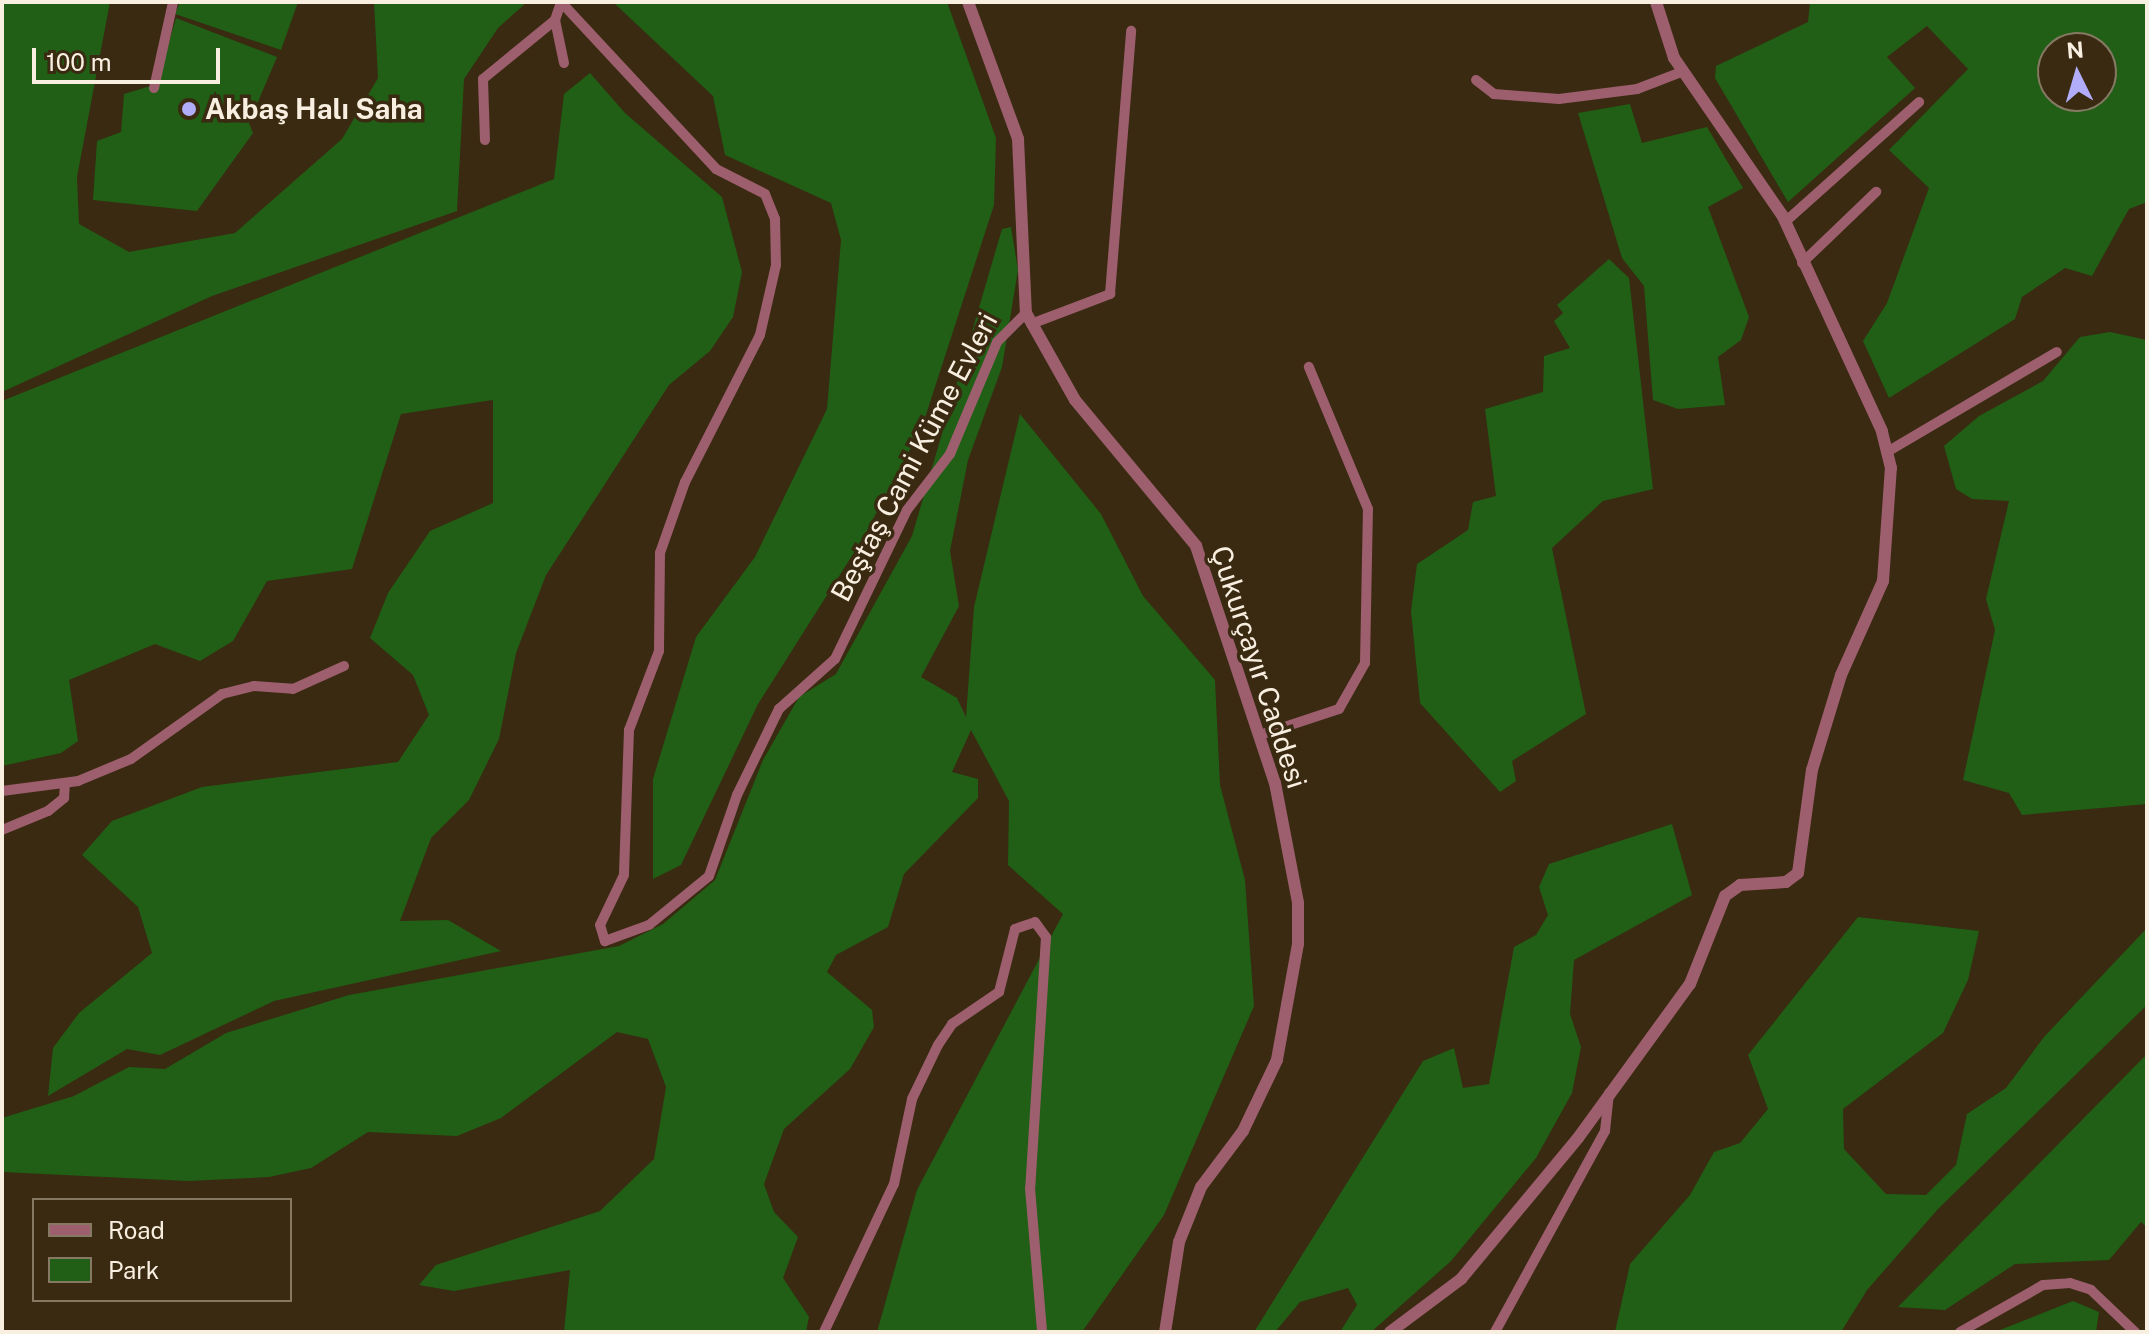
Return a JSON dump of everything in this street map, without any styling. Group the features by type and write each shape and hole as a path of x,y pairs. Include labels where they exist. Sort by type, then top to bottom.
{"street":[{"path":"154,88 173,2"},
{"path":"561,2 555,20 564,63"},
{"name":"Beştaş Cami Küme Evleri","path":"561,2 716,169 765,194 775,219 776,265 760,335 685,482 660,553 659,651 629,730 624,875 600,925 605,941 649,925 709,876 779,709 835,659 907,510 950,454 997,342 1028,319"},
{"name":"Çukurçayır Caddesi","path":"968,2 1018,139 1028,319 1075,400 1196,546 1260,735 1291,861 1298,944 1277,1060 1250,1121 1201,1187 1179,1242 1165,1332"},
{"path":"1390,1332 1461,1279 1609,1091 1690,984 1725,896 1740,885 1786,882 1798,873 1812,770 1841,675 1883,581 1887,452 1785,222 1684,71 1656,2"},
{"path":"485,140 483,79 555,20"},
{"path":"1028,319 1110,294 1131,31"},
{"path":"1476,80 1494,94 1559,99 1637,89 1684,71"},
{"path":"1785,222 1919,102"},
{"path":"1802,263 1876,192"},
{"path":"1887,452 2057,352"},
{"path":"1260,735 1339,709 1365,663 1368,509 1309,367"},
{"path":"2,791 65,783 131,759 222,694 254,686 293,689 344,666"},
{"path":"2,830 48,811 64,798 65,783"},
{"path":"824,1332 894,1184 912,1099 938,1045 952,1024 999,992 1015,929 1035,922 1046,937 1030,1188 1042,1332"},
{"path":"1495,1332 1506,1318 1605,1131 1609,1091"},
{"path":"1960,1332 2043,1285 2070,1283 2091,1290 2135,1332"},
{"path":"1506,1318 1512,1332"}],"green space":[{"path":"2,2 110,2 77,177 79,224 129,252 235,233 342,139 378,78 374,2 527,2 498,28 464,79 457,211 212,296 2,392"},
{"path":"180,2 298,2 281,50 175,14"},
{"path":"613,2 947,2 996,138 994,205 922,427 862,540 758,704 681,865 653,879 653,779 696,637 755,557 827,409 841,240 831,203 725,155 713,96"},
{"path":"1810,2 2147,2 2147,202 2129,209 2092,276 2065,268 2022,297 2015,319 1889,398 1863,341 1887,303 1929,188 1889,150 1968,69 1927,26 1887,57 1915,88 1788,202 1715,78 1716,66 1808,22"},
{"name":"Akbaş Halı Saha","path":"176,18 277,57 249,123 253,133 197,211 93,200 97,141 121,132 124,94 157,84"},
{"path":"590,73 625,113 722,197 742,272 733,317 710,351 669,385 546,575 516,653 499,739 469,800 431,838 400,921 448,920 501,951 274,1001 160,1055 127,1049 48,1096 53,1048 79,1013 152,953 138,907 82,855 112,821 202,787 398,762 429,715 413,675 370,638 388,593 430,531 493,503 493,400 401,414 352,569 267,581 233,641 200,661 155,644 69,680 78,741 61,753 2,766 2,401 554,179 564,94"},
{"path":"1630,104 1642,143 1707,127 1743,188 1708,207 1749,317 1741,340 1718,357 1725,405 1678,409 1653,400 1644,286 1622,258 1578,113"},
{"path":"1011,227 1018,270 1002,367 968,460 950,551 959,606 921,677 957,698 966,717 974,607 1020,414 1101,514 1143,596 1215,680 1220,785 1245,880 1254,1006 1164,1215 1082,1332 877,1332 917,1190 1063,914 1008,865 1009,801 971,730 952,772 978,779 978,798 904,874 888,927 836,955 827,972 872,1010 874,1027 850,1069 784,1129 764,1184 774,1212 798,1237 783,1278 809,1317 806,1332 564,1332 570,1270 454,1291 419,1285 436,1265 600,1211 654,1159 666,1087 648,1039 617,1032 501,1118 457,1136 368,1132 311,1168 269,1177 188,1181 2,1172 2,1118 74,1096 129,1067 165,1069 226,1033 349,995 619,946 663,924 715,880 763,760 799,697 836,674 912,536 1002,229"},
{"path":"1609,259 1629,278 1653,489 1603,501 1552,548 1586,714 1512,761 1516,781 1500,792 1420,703 1411,611 1417,564 1468,530 1473,502 1496,496 1485,409 1543,392 1544,356 1570,348 1554,321 1563,313 1557,305"},
{"path":"2110,332 2147,340 2147,804 2022,815 2009,793 1963,780 1995,630 1986,599 2009,501 1972,499 1956,489 1944,446 1979,416 2043,381 2080,337"},
{"path":"1672,824 1692,895 1574,960 1570,1014 1581,1047 1572,1093 1536,1158 1451,1261 1371,1332 1340,1332 1357,1305 1348,1288 1300,1302 1275,1332 1254,1332 1423,1061 1454,1048 1463,1088 1489,1084 1514,947 1536,935 1548,915 1539,887 1549,864"},
{"path":"1858,917 1979,931 1968,980 1943,1033 1843,1109 1844,1149 1886,1194 1926,1195 1956,1165 1967,1114 2006,1088 2044,1037 2147,928 2147,1005 1938,1209 1867,1290 1841,1332 1615,1332 1630,1264 1690,1195 1714,1152 1740,1143 1768,1109 1748,1055"},
{"path":"2147,1054 2147,1227 2141,1222 2109,1260 2015,1264 1945,1310 1898,1307"},
{"path":"2073,1301 2099,1312 2096,1332 1995,1332"}],"place":[{"name":"Akbaş Halı Saha","path":"189,109"}]}
